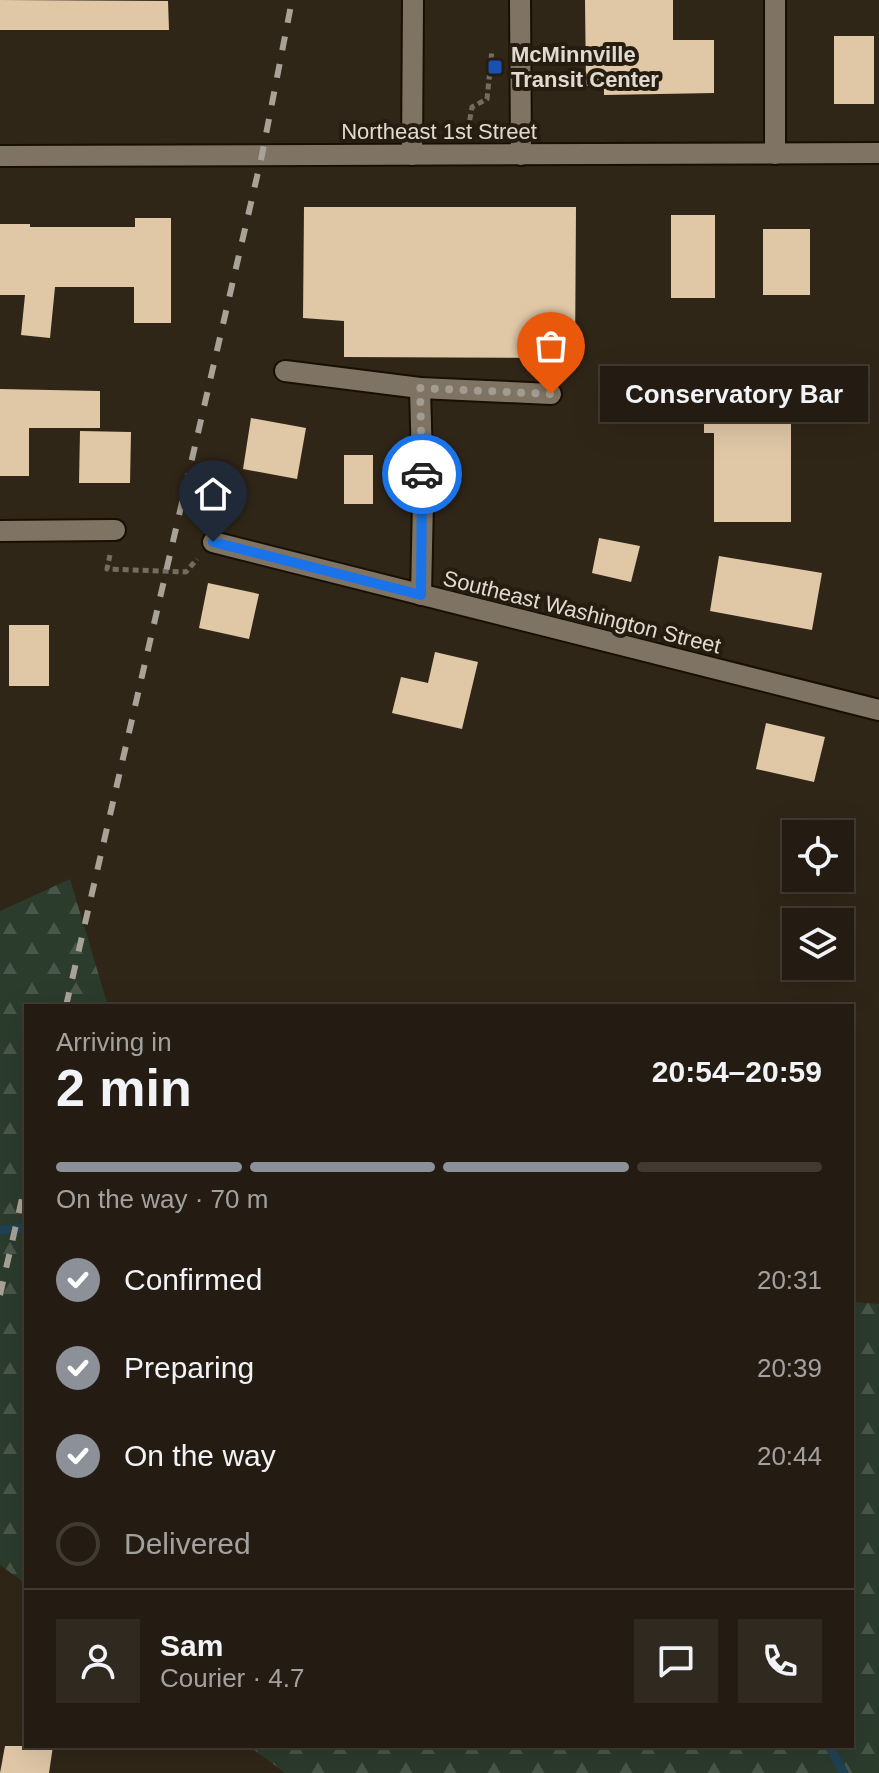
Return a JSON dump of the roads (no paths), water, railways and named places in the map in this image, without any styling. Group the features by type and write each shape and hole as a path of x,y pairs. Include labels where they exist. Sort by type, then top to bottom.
{"street":[{"path":"412,155 413,0"},
{"path":"520,0 521,155"},
{"path":"775,0 775,154"},
{"name":"Northeast 1st Street","path":"0,156 879,153"},
{"path":"285,371 420,388 551,394"},
{"path":"420,388 423,500 421,595"},
{"path":"0,531 115,530"},
{"name":"Southeast Washington Street","path":"213,542 879,710"}],"waterway":[{"path":"0,1230 24,1228"},
{"path":"830,1748 844,1773"}],"railway":[{"path":"66,1004 262,155 292,0"},
{"path":"0,1295 24,1190"}],"place":[{"name":"McMinnville Transit Center","path":"495,67"},
{"name":"Conservatory Bar","path":"551,394"}]}
